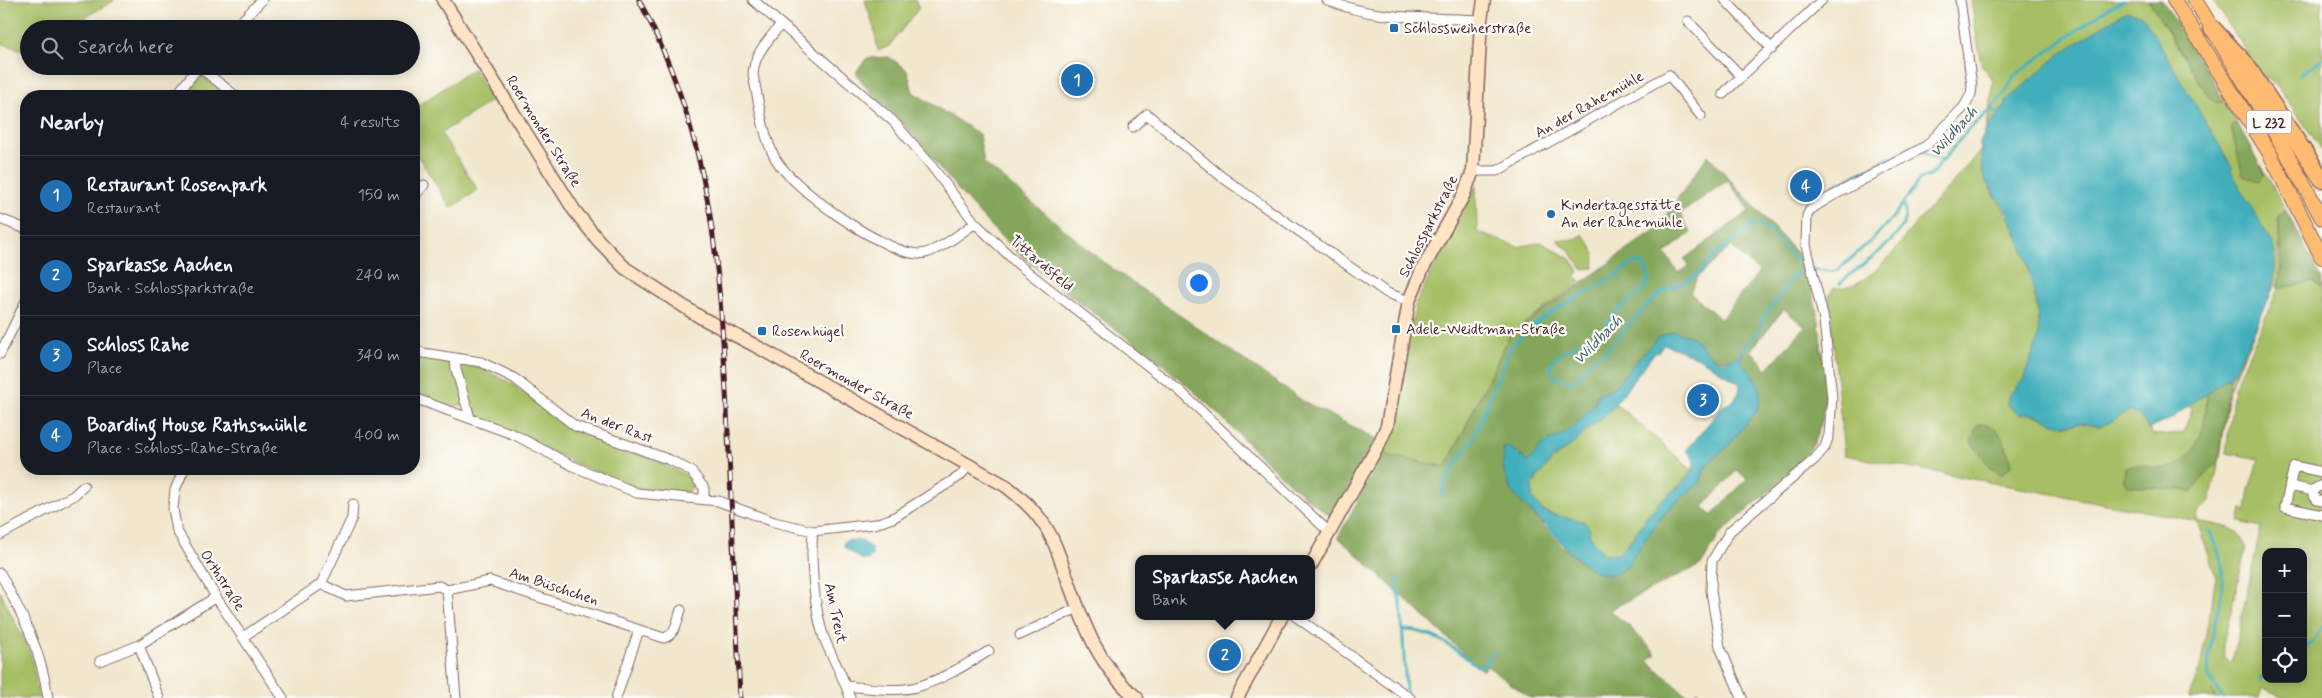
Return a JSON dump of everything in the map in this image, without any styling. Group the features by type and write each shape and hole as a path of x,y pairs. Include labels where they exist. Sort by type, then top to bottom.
{"highway":[{"path":"2212,28 2241,58 2322,179"}],"main road":[{"name":"Roermonder Straße","path":"443,0 574,210 598,240 625,268 644,283 700,317 754,345 1006,486 1032,508 1044,524 1059,554 1091,642 1103,662 1137,698"},
{"name":"Schlossparkstraße","path":"1315,558 1387,426 1409,301 1422,270 1463,196 1473,171 1481,20 1484,0"},
{"name":"L 232","path":"2174,0 2269,152 2322,256"},
{"name":"L 232","path":"2194,0 2282,143 2322,218"},
{"path":"1237,698 1280,620"}],"street":[{"path":"243,20 262,0"},
{"name":"Tittardsfeld","path":"753,0 893,121 930,164 975,223 1023,269 1180,391 1330,532"},
{"path":"1327,0 1362,12 1393,16 1481,20"},
{"path":"1725,0 1772,49"},
{"path":"1723,94 1822,0"},
{"path":"1742,698 1720,647 1712,591 1712,560 1730,531 1810,464 1826,447 1831,418 1832,398 1824,320 1806,238 1807,216 1810,210 1922,149 1964,107 1971,94 1972,86 1960,0"},
{"path":"1688,21 1742,77"},
{"path":"781,24 758,53 753,75 767,137 779,166 787,176 844,220 886,243 912,254 929,252 975,223"},
{"path":"181,90 193,75"},
{"path":"209,75 228,90"},
{"name":"An der Rahemühle","path":"1473,171 1497,171 1669,75 1701,116"},
{"path":"1133,127 1147,114 1189,151 1251,199 1387,293 1409,301"},
{"path":"420,190 424,185"},
{"path":"0,220 20,227"},
{"path":"0,354 20,313"},
{"name":"An der Rast","path":"420,350 481,362 514,378 575,426 670,460 690,471 704,488 704,500"},
{"path":"455,358 456,369 470,418"},
{"path":"420,400 515,435 573,466 637,493 718,501 774,522 813,531 875,524 893,518 960,476 969,465"},
{"path":"2322,472 2294,466 2285,507 2322,515"},
{"name":"Orthstraße","path":"181,475 175,490 173,510 176,531 216,598 283,698"},
{"path":"2313,491 2322,485"},
{"path":"0,535 73,496 84,486"},
{"path":"2290,486 2313,491"},
{"path":"2313,491 2314,498 2322,501"},
{"path":"243,637 322,584 352,518 353,504"},
{"name":"Am Treut","path":"813,531 812,546 818,608 824,637 850,698"},
{"path":"0,573 25,620 41,658 48,698"},
{"name":"Am Büschchen","path":"322,584 346,596 439,586 447,590 490,581 664,638 671,636 681,610"},
{"path":"447,590 456,698"},
{"path":"100,661 139,645 216,598"},
{"path":"1020,635 1078,608"},
{"path":"1301,620 1410,698"},
{"path":"616,698 639,630"},
{"path":"139,645 159,698"},
{"path":"846,686 883,689 918,686 954,672 989,651"}],"green space":[{"path":"0,0 115,0 81,20 20,20 20,49 0,43"},
{"path":"865,0 915,0 919,8 889,46 878,51 874,28"},
{"path":"1971,0 2149,0 2182,55 2195,71 2202,86 2217,103 2223,101 2238,124 2232,125 2234,140 2247,159 2265,175 2261,165 2286,211 2279,215 2280,270 2278,288 2314,281 2322,289 2322,698 2286,698 2263,688 2260,698 2216,698 2211,690 2215,698 2188,698 2200,668 2216,577 2197,521 1844,455 1829,295 1834,288 1855,284 1885,262 1906,235 1981,150 1984,179 2015,228 2026,258 2037,306 2039,336 2036,351 2023,380 2008,396 2028,413 2067,426 2078,423 2101,426 2125,412 2134,411 2141,415 2153,435 2183,433 2192,410 2006,105 1987,127 1993,81 1981,64","holes":["2275,284 2278,289 2234,388 2226,453 2259,459 2249,489 2246,511 2242,510 2239,522 2261,527 2232,663 2224,658 2223,644 2246,548 2243,540 2234,530 2220,525 2197,521 2198,513 2210,501 2221,453 2229,390"]},
{"path":"2149,0 2162,0 2217,87 2223,101 2218,103 2210,99"},
{"path":"2213,0 2322,0 2322,150 2276,84 2261,74"},
{"path":"889,57 907,70 913,92 979,134 984,163 1110,267 1303,401 1377,439 1333,518 1274,469 1220,415 1182,381 1041,272 990,225 903,124 860,80 856,72 867,58"},
{"path":"473,69 493,100 441,133 478,190 451,208 420,159 420,104"},
{"path":"200,76 220,90 189,90"},
{"path":"2238,124 2265,175 2259,181 2243,176 2232,131 2232,125"},
{"path":"1708,155 1806,264 1819,321 1826,396 1822,421 1813,445 1805,456 1791,472 1720,534 1702,564 1609,610 1629,626 1656,654 1648,661 1690,698 1530,698 1487,666 1483,671 1338,537 1383,454 1446,467 1510,335 1657,228","holes":["1728,180 1749,211 1684,259 1688,266 1678,273 1665,253 1691,233 1680,214","1731,246 1759,272 1721,319 1690,293 1697,278","1784,309 1805,327 1767,369 1751,350","1657,338 1697,342 1706,352 1717,359 1723,360 1729,359 1741,351 1743,352 1740,361 1760,402 1755,412 1732,441 1711,460 1704,470 1701,482 1675,503 1660,519 1625,568 1581,562 1561,545 1509,487 1518,451 1527,463 1578,422 1587,413 1596,396 1613,388","1737,470 1747,479 1712,515 1703,507"]},
{"path":"1476,185 1477,232 1518,247 1541,242 1572,260 1579,271 1576,276 1581,281 1510,335 1446,467 1383,454 1392,427 1416,303"},
{"path":"2286,211 2322,279 2322,289 2313,281 2278,289 2282,262 2278,219 2279,215"},
{"path":"1582,234 1589,241 1593,250 1594,268 1582,269 1569,250 1557,240 1574,239"},
{"path":"420,355 446,362 478,367 511,383 574,431 635,451 690,477 692,488 686,494 638,489 575,463 484,419 472,408 460,405 452,408 420,396"},
{"path":"2231,364 2218,464 2209,469 2192,491 2129,486 2124,482 2125,467 2136,465 2159,468 2170,467 2181,462 2190,453 2197,443 2205,418 2206,381"},
{"path":"1616,404 1692,470 1656,506 1621,551 1613,556 1604,553 1594,542 1583,521 1549,513 1533,501 1533,486 1544,470 1561,452"},
{"path":"1985,424 1996,429 2006,447 2011,466 2002,474 1992,469 1971,442 1977,426"},
{"path":"0,591 31,655 39,698 0,698"},
{"path":"1698,691 1706,698 1690,698"}],"water":[{"path":"2126,11 2138,14 2144,18 2232,167 2231,171 2272,244 2275,253 2275,274 2270,296 2234,373 2171,419 2148,429 2135,412 2129,411 2104,425 2093,426 2080,423 2060,425 2036,415 2021,415 2007,405 2008,396 2023,380 2039,336 2037,306 2026,258 2009,215 1984,179 1980,143 1987,127 2006,105 2006,101 2060,54"},
{"path":"1674,331 1688,335 1696,340 1712,357 1725,362 1733,359 1741,351 1743,352 1740,361 1750,370 1760,388 1760,402 1756,412 1725,449 1711,460 1704,470 1701,482 1675,503 1660,519 1625,568 1615,574 1607,575 1596,571 1579,560 1516,497 1505,476 1504,448 1509,446 1528,462 1544,443 1562,435 1577,423 1595,403 1599,392 1605,393 1613,388 1657,338","holes":["1664,344 1699,358 1740,384 1739,393 1732,402 1723,406 1686,451 1694,463 1690,474 1655,507 1622,550 1616,555 1602,553 1589,534 1590,529 1583,521 1549,514 1542,510 1532,498 1532,484 1553,458 1577,441 1594,423 1608,413 1656,351 1658,352"]},
{"path":"848,540 862,541 872,549 872,556 868,560 861,559 844,547 844,542"}],"waterway":[{"name":"Wildbach","path":"1441,496 1448,476 1473,439 1511,346 1531,327 1550,313 1633,264 1642,263 1647,271 1648,281 1646,286 1615,313 1600,333 1561,353 1551,364 1552,373 1556,377 1576,380 1588,363 1606,351 1648,304 1664,291 1685,282 1703,270 1711,259 1753,224 1759,224 1765,228 1806,268 1830,272 1838,270 1876,236 1894,216 1919,180 1930,176 1967,131 1991,109 2007,90 2014,76 2102,12 2123,0"},
{"name":"Wildbach","path":"2300,75 2322,59"},
{"name":"Wildbach","path":"1991,109 2000,116"},
{"path":"1832,187 1916,144 1928,155 1943,160"},
{"path":"1840,284 1894,238 1902,227 1905,216 1903,204"},
{"path":"1742,351 1761,328 1766,312 1777,301 1788,281 1806,269"},
{"path":"2209,530 2222,561 2222,589 2209,654 2208,676 2223,698"},
{"name":"Wildbach","path":"1400,578 1396,585 1401,604 1406,692"},
{"path":"2307,646 2313,642 2322,626"},
{"path":"1402,630 1433,636 1452,647 1477,666 1484,665 1493,652"}],"railway":[{"path":"639,0 663,51 682,101 697,150 715,250 724,355 740,698"}],"place":[{"name":"Schlossweiherstraße","path":"1394,28"},
{"name":"Restaurant Rosenpark","path":"1077,80"},
{"name":"Boarding House Rathsmühle","path":"1806,186"},
{"name":"Kindertagesstätte An der Rahemühle","path":"1551,214"},
{"name":"Adele-Weidtman-Straße","path":"1396,329"},
{"name":"Rosenhügel","path":"762,331"},
{"name":"Schloss Rahe","path":"1703,400"},
{"name":"Sparkasse Aachen","path":"1225,655"}]}
